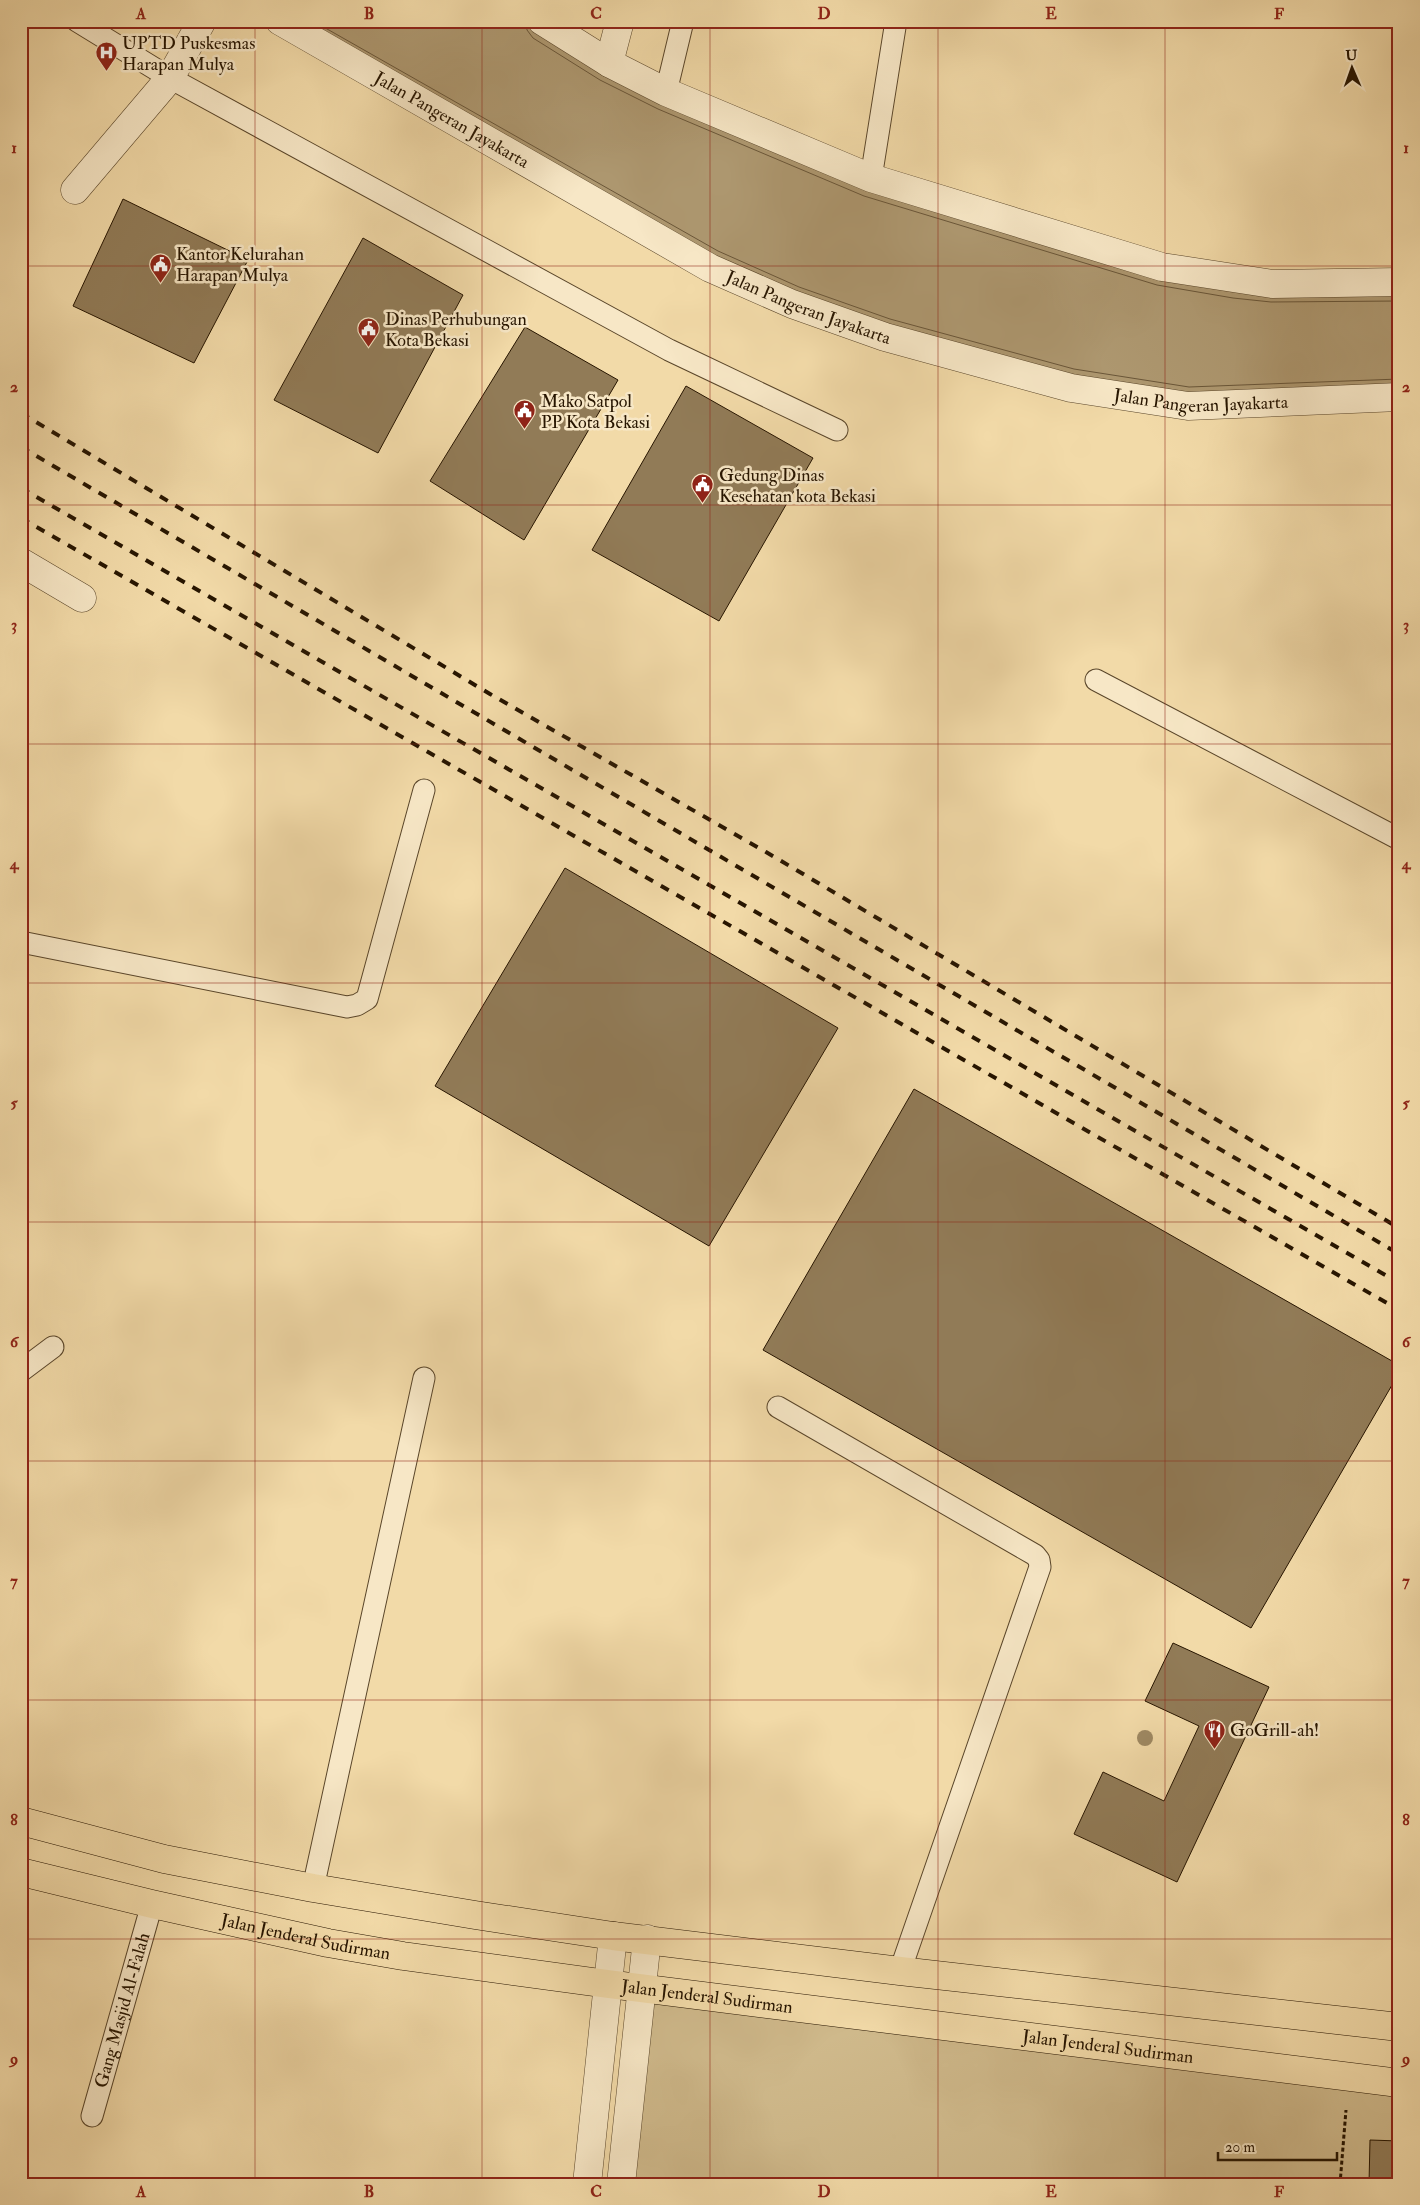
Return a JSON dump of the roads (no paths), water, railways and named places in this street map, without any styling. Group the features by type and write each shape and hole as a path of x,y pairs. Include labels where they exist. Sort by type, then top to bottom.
{"highway":[{"path":"21,1821 164,1859 313,1888 613,1936 900,1971 1399,2027"},
{"name":"Jalan Jenderal Sudirman","path":"21,1872 328,1944 403,1956 608,1984 1399,2083"}],"street":[{"path":"74,190 170,78 202,21"},
{"name":"Jalan Pangeran Jayakarta","path":"280,21 710,268 792,304 884,337 1071,388 1188,406 1399,397"},
{"path":"542,21 609,64 666,92 871,178 1162,267 1272,284 1399,282"},
{"path":"609,64 620,21"},
{"path":"21,562 82,598"},
{"path":"587,2184 613,1936"},
{"path":"621,2184 647,1939"}],"lane":[{"path":"77,21 170,78 669,350 837,430"},
{"path":"666,92 683,21"},
{"path":"871,178 896,21"},
{"path":"1096,680 1399,839"},
{"path":"21,942 347,1007 357,1005 367,999 424,790"},
{"path":"21,1371 53,1347"},
{"path":"313,1888 424,1378"},
{"path":"778,1407 1026,1550 1039,1560 1040,1567 1034,1585 900,1971"},
{"name":"Gang Masjid Al-Falah","path":"92,2116 152,1904"}],"water":[{"path":"275,21 542,21 666,92 1162,267 1399,282 1399,397 1188,406 792,304"}],"railway":[{"path":"21,413 490,694 766,852 1399,1228"},
{"path":"21,447 1399,1254"},
{"path":"21,488 1399,1283"},
{"path":"21,518 1399,1310"}],"place":[{"name":"UPTD Puskesmas Harapan Mulya","path":"106,72"},
{"name":"Kantor Kelurahan Harapan Mulya","path":"160,283"},
{"name":"Dinas Perhubungan Kota Bekasi","path":"369,348"},
{"name":"Mako Satpol PP Kota Bekasi","path":"525,430"},
{"name":"Gedung Dinas Kesehatan kota Bekasi","path":"703,504"},
{"name":"GoGrill-ah!","path":"1214,1749"}]}
